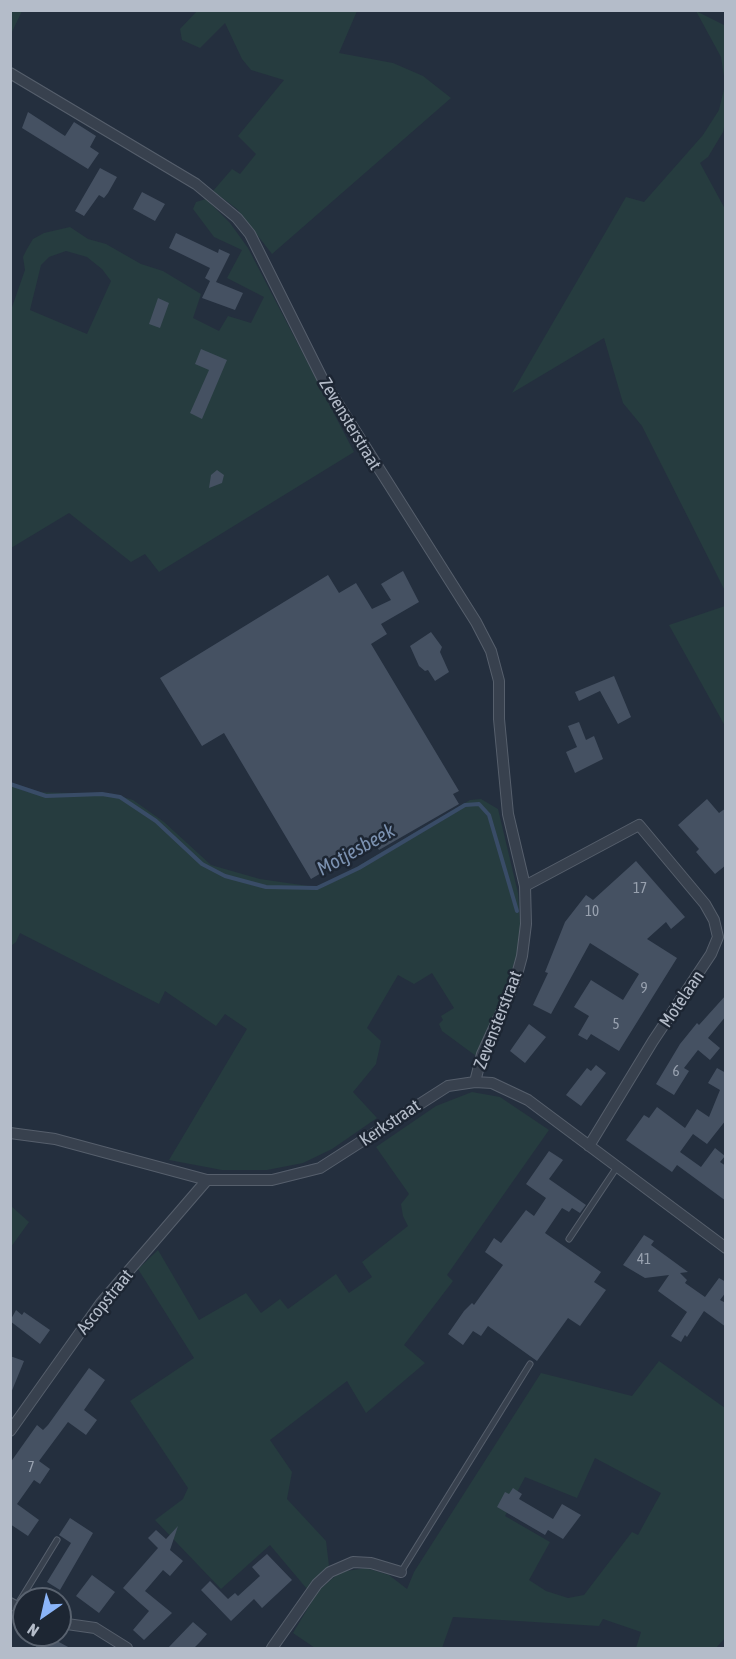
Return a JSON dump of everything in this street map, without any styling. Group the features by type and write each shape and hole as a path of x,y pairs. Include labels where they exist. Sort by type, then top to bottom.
{"street":[{"name":"Zevensterstraat","path":"10,73 196,184 237,218 250,234 323,380 476,622 490,651 499,681 499,719 508,814 525,886 526,924 522,956 514,982 482,1054 475,1082"},
{"name":"Motelaan","path":"525,886 639,825 705,904 714,920 718,937 701,972 653,1041 589,1146"},
{"name":"Kerkstraat","path":"10,1133 56,1139 207,1180 272,1180 320,1168 448,1086 475,1082 492,1083 514,1091 726,1248"},
{"name":"Ascopstraat","path":"10,1431 101,1303 207,1180"},
{"path":"272,1648 317,1584 330,1572 353,1562 371,1563 401,1572"},
{"path":"72,1625 95,1628 116,1638 127,1648"}],"lane":[{"path":"569,1239 617,1167"},
{"path":"401,1572 530,1364"},
{"path":"29,1587 57,1540"}],"green space":[{"path":"10,11 22,11 11,34"},
{"path":"197,11 357,11 339,53 393,63 423,76 451,98 272,254 237,209 213,191 232,169 240,174 256,154 238,136 284,80 251,70 242,59 225,23 200,48 182,40 180,29"},
{"path":"696,11 724,25 725,83 721,57"},
{"path":"725,85 723,132 708,157 700,163 725,209 725,591 642,426 623,403 604,338 512,393 626,197 644,202 703,135 719,110"},
{"path":"206,199 230,223 248,248 354,452 159,572 145,554 131,562 69,513 11,548 11,310 25,270 23,257 27,249 33,239 44,233 70,227 88,239 106,244 141,264 163,271 201,294 193,318 219,331 228,316 251,323 264,297 227,278 242,250 214,237 193,209 196,202","holes":["66,251 87,257 102,269 111,281 87,334 30,310 41,265 49,257"]},
{"path":"726,606 725,726 669,625"},
{"path":"10,784 27,792 113,794 133,800 164,822 211,865 260,879 315,887 345,874 470,800 481,799 498,809 518,893 521,935 517,967 476,1056 442,1031 439,1024 443,1020 441,1016 454,1008 432,973 414,984 398,975 367,1028 381,1041 376,1064 353,1092 377,1118 332,1149 303,1163 267,1170 222,1170 169,1160 247,1029 225,1014 216,1026 165,991 159,1004 20,933 16,942 11,946"},
{"path":"472,1092 500,1097 549,1130 447,1275 453,1281 404,1345 425,1363 366,1413 347,1381 270,1440 292,1472 287,1499 326,1541 329,1566 307,1589 270,1545 221,1589 155,1520 183,1499 188,1488 130,1401 194,1358 138,1269 158,1250 199,1320 246,1293 261,1313 280,1299 288,1309 336,1274 349,1293 372,1277 362,1262 408,1226 401,1204 409,1194 376,1147 436,1106"},
{"path":"11,1206 29,1222 11,1247"},
{"path":"659,1361 725,1408 726,1637 716,1648 636,1648 641,1632 603,1619 599,1626 453,1617 442,1648 315,1648 293,1633 318,1591 340,1572 366,1568 389,1575 407,1589 414,1572 541,1373 632,1396","holes":["595,1458 661,1493 638,1535 632,1532 584,1595 568,1598 546,1591 529,1580 550,1542 505,1516 525,1477 577,1498"]}],"building":[{"path":"28,112 65,136 74,122 96,136 90,147 99,153 88,169 22,128"},
{"path":"100,168 117,177 104,198 99,195 84,216 75,211"},
{"path":"142,192 165,204 155,221 133,209"},
{"path":"176,233 218,253 219,249 230,254 216,282 243,293 235,310 202,298 210,281 205,278 210,268 169,248"},
{"path":"158,298 169,303 160,328 149,324"},
{"path":"201,349 227,360 202,419 190,413 209,370 195,364"},
{"path":"217,470 224,475 222,483 209,488 211,475"},
{"path":"403,571 419,602 381,624 387,634 371,644 459,791 453,794 459,804 379,850 374,842 311,879 224,733 202,746 160,678 328,575 339,593 356,583 372,609 391,600 381,584"},
{"path":"431,632 442,647 440,652 449,672 435,681 428,670 425,671 419,666 410,646"},
{"path":"614,676 631,717 618,724 600,691 579,701 575,692"},
{"path":"579,722 586,740 594,736 603,759 575,773 566,752 577,747 568,726"},
{"path":"707,799 719,813 726,808 726,865 715,874 696,852 699,849 678,825"},
{"path":"636,861 685,917 671,929 666,922 647,939 677,958 619,1051 591,1034 587,1040 578,1035 589,1016 574,1007 591,980 623,1000 639,974 590,943 551,1014 533,1005 548,973 545,972 565,922 586,895 593,900"},
{"path":"726,995 726,1016 708,1038 720,1048 710,1060 698,1050 684,1068 689,1071 674,1095 656,1084 680,1044 697,1023 699,1025"},
{"path":"529,1024 546,1037 525,1063 510,1051"},
{"path":"596,1065 606,1073 581,1106 566,1095 587,1068 591,1071"},
{"path":"717,1068 726,1073 726,1120 707,1144 693,1134 680,1152 701,1167 715,1148 725,1156 720,1162 726,1166 726,1201 677,1165 672,1172 626,1140 644,1115 649,1118 657,1107 685,1128 697,1109 709,1117 720,1090 708,1083"},
{"path":"549,1151 563,1160 549,1179 586,1205 580,1213 572,1208 569,1212 562,1208 545,1233 601,1272 594,1282 606,1290 580,1326 568,1318 537,1361 488,1326 481,1336 473,1331 463,1345 448,1334 464,1311 472,1303 474,1305 503,1265 485,1252 494,1238 501,1243 526,1210 534,1216 546,1198 526,1184"},
{"path":"644,1235 654,1241 651,1245 688,1272 680,1273 687,1280 685,1283 705,1297 719,1278 726,1282 726,1292 720,1300 726,1303 726,1327 704,1311 687,1337 685,1335 681,1342 671,1336 687,1312 658,1291 669,1275 645,1278 623,1265"},
{"path":"16,1310 22,1315 24,1312 50,1330 40,1344 10,1321"},
{"path":"10,1356 24,1361 11,1393 10,1393"},
{"path":"89,1368 105,1380 84,1410 97,1420 86,1435 68,1422 39,1461 50,1469 40,1484 34,1480 17,1504 39,1520 28,1536 10,1524 10,1463 37,1425 43,1430 48,1425"},
{"path":"513,1488 522,1494 519,1499 553,1519 562,1504 581,1515 563,1539 548,1530 545,1535 497,1507 505,1492 509,1494"},
{"path":"70,1518 93,1533 62,1587 55,1587 47,1582 71,1543 59,1535"},
{"path":"178,1526 170,1550 183,1561 170,1576 163,1570 145,1591 172,1613 144,1640 133,1630 149,1611 123,1588 158,1548 148,1538 156,1530 166,1539"},
{"path":"267,1554 292,1580 262,1608 254,1599 231,1621 201,1590 210,1581 228,1599 235,1593 238,1596 260,1576 252,1567"},
{"path":"92,1575 115,1592 99,1613 76,1596"},
{"path":"193,1622 207,1634 200,1642 194,1648 168,1648"},
{"path":"68,1647 70,1648 35,1648"}],"waterway":[{"name":"Motjesbeek","path":"10,784 46,796 102,794 120,797 156,821 202,864 225,876 266,887 317,888 359,868 465,805 479,804 489,815 517,911"}]}
